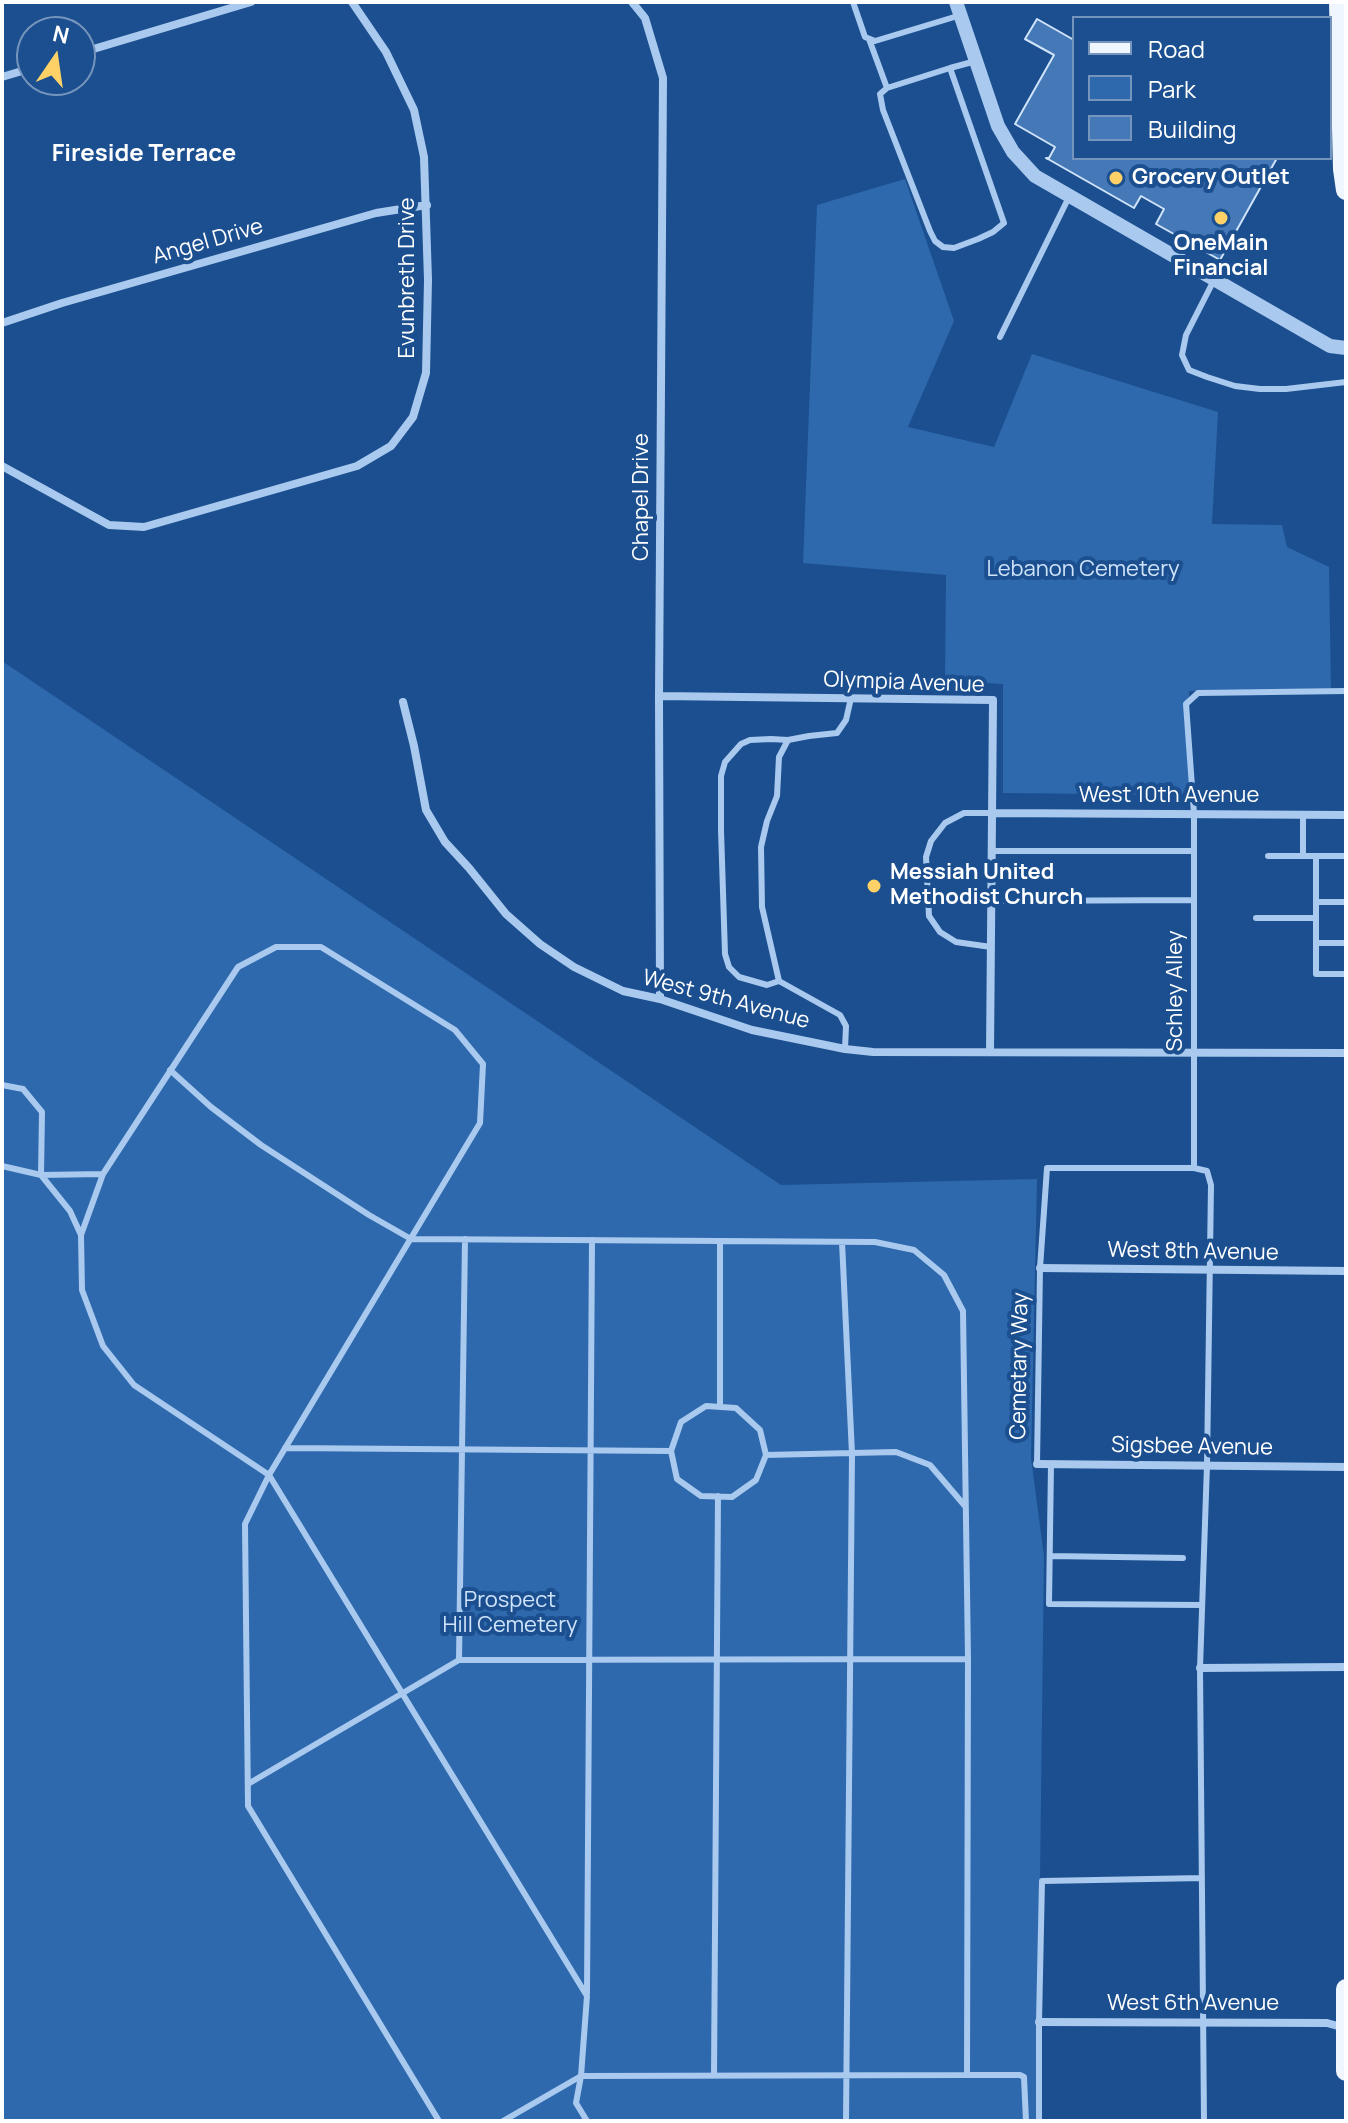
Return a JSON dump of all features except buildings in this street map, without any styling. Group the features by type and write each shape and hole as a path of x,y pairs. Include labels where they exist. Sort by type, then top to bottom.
{"main road":[{"path":"1339,2 1346,190"},
{"path":"1346,1989 1346,2071"}],"street":[{"path":"96,48 251,2"},
{"name":"Evunbreth Drive","path":"2,466 109,525 144,527 357,466 391,446 413,417 426,373 427,205 424,157 414,110 386,52 352,2"},
{"name":"Chapel Drive","path":"632,2 645,18 663,78 660,999"},
{"path":"958,8 998,126 1013,152 1035,176 1330,346 1346,348"},
{"name":"Angel Drive","path":"2,323 376,213 427,205"},
{"name":"Olympia Avenue","path":"659,696 993,700 990,1052"},
{"name":"West 9th Avenue","path":"403,702 426,810 445,842 506,914 540,944 574,967 623,991 660,999 752,1030 873,1052 1346,1053"},
{"name":"West 10th Avenue","path":"992,813 1346,815"},
{"name":"West 8th Avenue","path":"1040,1268 1346,1271"},
{"name":"Sigsbee Avenue","path":"1037,1464 1346,1467"},
{"path":"1200,1668 1346,1667"},
{"name":"West 6th Avenue","path":"1039,2022 1327,2023 1346,2029"}],"lane":[{"path":"853,2 865,37 875,41 958,8"},
{"path":"869,39 887,88"},
{"path":"950,68 1004,223 993,232 954,248 943,247 935,241 880,94 887,88 950,68 976,61"},
{"path":"1000,337 1069,197"},
{"path":"1214,280 1186,335 1182,355 1189,370 1235,386 1260,389 1346,382"},
{"name":"Schley Alley","path":"1194,1168 1194,814 1186,704 1198,693 1346,691"},
{"path":"845,1049 846,1026 840,1015 779,981 767,985 739,977 729,967 725,954 721,776 725,762 741,744 750,740 788,740 837,733 846,720 851,698"},
{"path":"779,981 762,907 761,847 777,796 779,757 788,740"},
{"path":"991,947 956,942 934,924 929,916 926,857 931,841 945,823 964,813 992,813"},
{"path":"1303,815 1303,856"},
{"path":"991,851 1194,851"},
{"path":"1268,856 1346,856"},
{"path":"1316,856 1316,974 1346,974"},
{"path":"991,901 1194,900"},
{"path":"1316,902 1346,902"},
{"path":"1256,918 1316,918"},
{"path":"1316,943 1346,943"},
{"path":"439,2121 248,1806 245,1524 269,1475 480,1123 483,1064 455,1030 321,947 276,947 238,967 103,1174 81,1235 82,1290 103,1346 134,1385 269,1475 587,1996"},
{"path":"170,1070 211,1107 261,1145 411,1239 875,1242 914,1250 944,1275 963,1311 968,1659 967,2075"},
{"path":"2,1085 23,1089 42,1112 41,1175 70,1211 81,1235"},
{"path":"2,1166 41,1175 103,1174"},
{"name":"Cemetary Way","path":"1037,1464 1040,1268 1047,1168 1194,1168"},
{"path":"1194,1168 1207,1171 1211,1185 1200,1668 1204,2121"},
{"path":"459,1660 465,1239"},
{"path":"587,2121 576,2103 587,1996 592,1240"},
{"path":"720,1241 720,1407"},
{"path":"842,1242 852,1454 846,2121"},
{"path":"706,1406 736,1408 760,1430 766,1455 756,1480 732,1497 701,1496 677,1479 671,1451 681,1422 706,1406"},
{"path":"285,1448 671,1451"},
{"path":"766,1455 896,1452 930,1465 965,1506"},
{"path":"1051,1464 1049,1604 1202,1605"},
{"path":"714,2075 718,1496"},
{"path":"1050,1556 1183,1558"},
{"path":"248,1784 459,1660 968,1659"},
{"path":"1039,2121 1042,1881 1202,1878"},
{"path":"503,2121 581,2076 1020,2075 1024,2077 1026,2121"}],"green space":[{"name":"Lebanon Cemetery","path":"905,179 954,321 908,427 994,447 1032,354 1218,412 1212,524 1282,525 1287,547 1329,567 1331,690 1189,691 1192,795 1003,793 1003,684 945,681 946,575 803,563 817,205"},
{"name":"Prospect Hill Cemetery","path":"2,661 781,1185 1037,1179 1031,1458 1044,1556 1037,2121 2,2121"}],"place":[{"name":"Grocery Outlet","path":"1116,178"},
{"name":"OneMain Financial","path":"1221,218"},
{"name":"Messiah United Methodist Church","path":"874,886"}],"district":[{"name":"Fireside Terrace","path":"144,154"}]}
